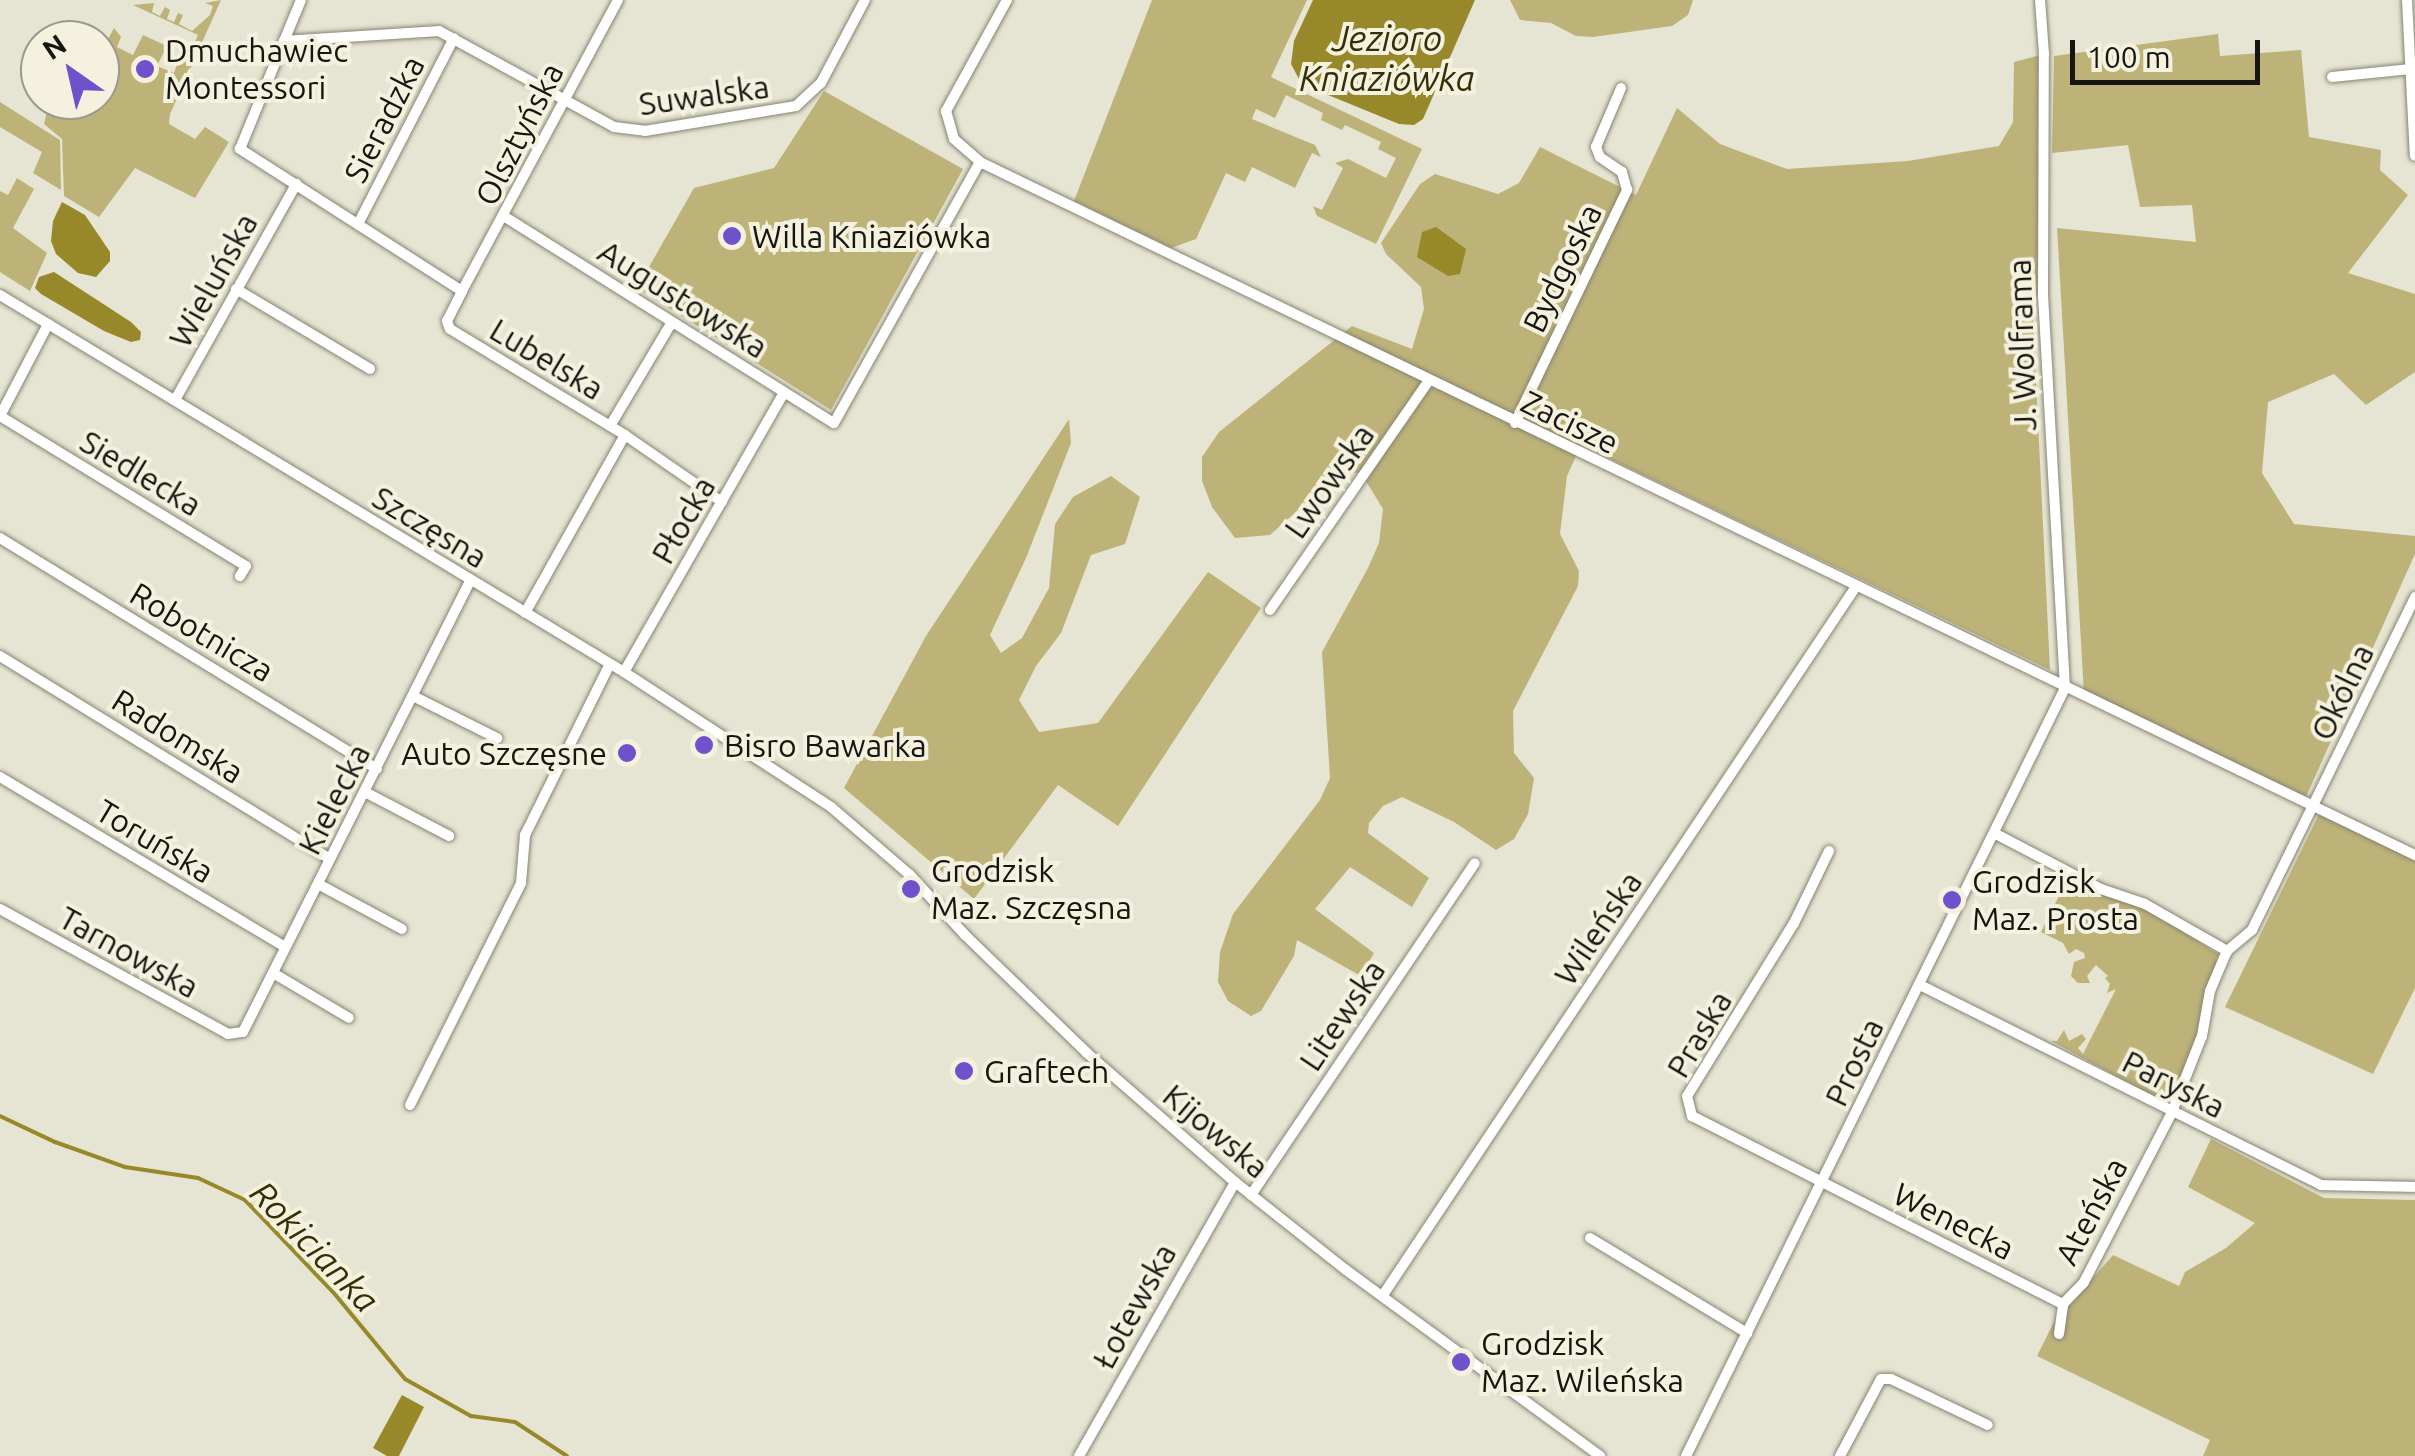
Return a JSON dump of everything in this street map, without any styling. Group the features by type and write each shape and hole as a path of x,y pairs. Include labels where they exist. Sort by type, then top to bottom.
{"street":[{"path":"301,0 284,41 431,30 454,38"},
{"name":"Olsztyńska","path":"462,291 618,0"},
{"name":"Suwalska","path":"454,38 614,128 634,132 784,111 807,99 821,83 866,0"},
{"name":"Zacisze","path":"1007,0 946,111 954,140 980,162 1855,588 2415,855"},
{"name":"J. Wolframa","path":"2040,0 2044,54 2043,296 2064,688"},
{"path":"2407,0 2415,156"},
{"name":"Sieradzka","path":"358,224 454,38"},
{"name":"Lubelska","path":"284,41 240,149 462,291 448,321 450,329 610,426 722,502"},
{"path":"2332,77 2411,69"},
{"name":"Bydgoska","path":"1515,423 1627,190 1622,172 1602,158 1596,146 1621,88"},
{"name":"Augustowska","path":"505,217 834,423 980,162"},
{"name":"Wieluńska","path":"175,400 296,184"},
{"path":"236,289 370,370"},
{"name":"Szczęsna","path":"0,295 624,672 831,807"},
{"path":"610,426 672,322"},
{"path":"0,416 48,324"},
{"name":"Lwowska","path":"1270,610 1429,380"},
{"name":"Płocka","path":"624,672 784,392"},
{"name":"Siedlecka","path":"0,416 246,566 240,576"},
{"path":"526,613 624,435"},
{"name":"Robotnicza","path":"0,538 378,768"},
{"name":"Kielecka","path":"235,1035 243,1032 415,697 470,581"},
{"name":"Wileńska","path":"1382,1295 1855,588"},
{"name":"Okólna","path":"2227,951 2252,930 2415,597"},
{"name":"Radomska","path":"0,656 330,859"},
{"path":"410,1105 521,883 524,834 610,664"},
{"name":"Prosta","path":"1686,1456 2064,688"},
{"path":"415,697 497,738"},
{"name":"Toruńska","path":"0,777 285,948"},
{"path":"365,792 449,836"},
{"name":"Kijowska","path":"831,807 909,874 964,936 1087,1053 1235,1182 1600,1456"},
{"path":"1994,833 2101,889 2145,904 2227,951"},
{"name":"Praska","path":"1822,1183 1692,1116 1687,1096 1794,923 1829,851"},
{"name":"Litewska","path":"1251,1194 1475,864"},
{"path":"318,884 402,928"},
{"name":"Tarnowska","path":"0,910 235,1035"},
{"name":"Ateńska","path":"2058,1334 2064,1304 2084,1282 2172,1112 2202,1036 2210,990 2227,951"},
{"path":"273,973 350,1018"},
{"name":"Paryska","path":"1920,985 2321,1185 2415,1187"},
{"name":"Łotewska","path":"1079,1456 1235,1182"},
{"name":"Wenecka","path":"1822,1183 2064,1304"},
{"path":"1590,1238 1746,1333"},
{"path":"1840,1456 1881,1379 1891,1379 1988,1425"}],"shaded area":[{"path":"221,0 169,124 195,139 205,127 229,142 195,198 135,168 99,217 64,196 62,139 44,124 45,120 120,120 120,48 133,55 143,35 167,46 157,66 174,73 183,46 191,50 198,35 133,5 154,3 152,12 160,16 165,7 170,10 167,19 174,22 178,13 183,15 179,24 192,31 210,15 213,6 205,3"},
{"path":"1152,0 1307,0 1271,77 1422,149 1376,244 1317,216 1313,206 1322,210 1343,168 1335,163 1348,159 1386,178 1396,158 1378,149 1381,142 1345,125 1342,130 1321,120 1323,113 1286,95 1275,118 1256,109 1252,119 1315,145 1321,157 1312,153 1295,188 1252,167 1245,182 1226,173 1196,239 1171,248 1074,201"},
{"path":"1510,0 1693,0 1688,15 1672,26 1593,37 1576,36 1551,23 1520,20"},
{"path":"2218,34 2220,56 2301,50 2309,137 2381,150 2380,170 2408,195 2348,273 2415,294 2415,372 2366,405 2334,374 2268,402 2262,473 2294,524 2415,536 2415,554 2305,799 2084,694 2057,228 2196,242 2192,205 2140,207 2128,145 2052,153 2054,56"},
{"path":"2044,54 2043,296 2032,297 2050,670 1581,445 1567,476 1560,534 1579,571 1578,586 1513,711 1514,753 1534,778 1528,814 1514,839 1496,850 1454,822 1402,797 1383,806 1369,823 1368,833 1429,878 1412,907 1350,867 1315,909 1374,953 1361,976 1297,940 1294,956 1261,1011 1251,1016 1228,1001 1218,982 1220,952 1233,914 1320,800 1330,778 1322,652 1379,543 1383,509 1361,473 1341,472 1270,535 1235,538 1212,507 1202,481 1202,457 1219,432 1352,326 1412,349 1424,309 1421,287 1386,254 1381,243 1420,184 1435,174 1498,194 1519,183 1540,147 1636,195 1677,108 1720,144 1787,169 1908,161 1999,146 2013,122 2014,62"},
{"path":"824,91 963,169 831,410 637,288 694,188 774,168"},
{"path":"0,102 20,115 20,120 28,120 60,140 61,190 33,173 42,152 0,127"},
{"path":"17,178 34,189 13,228 47,253 30,291 0,272 0,191 8,195"},
{"path":"1069,419 1071,443 1026,558 990,635 1001,653 1022,638 1049,588 1055,524 1073,497 1111,476 1140,497 1125,544 1091,555 1061,633 1036,666 1019,700 1039,732 1098,723 1208,572 1261,608 1118,826 1058,785 974,899 844,788 926,636"},
{"path":"2319,814 2415,858 2415,988 2373,1074 2225,1007"},
{"path":"2069,876 2154,913 2218,954 2204,1019 2179,1095 2159,1099 2051,1041 2057,1041 2064,1030 2069,1041 2082,1034 2086,1039 2078,1048 2083,1054 2116,989 2107,993 2108,976 2096,965 2087,976 2090,983 2078,983 2071,976 2074,962 2085,958 2084,953 2076,949 2069,954 2063,943 2041,932"},
{"path":"2211,1139 2324,1198 2415,1200 2415,1456 2203,1456 2210,1440 2037,1356 2053,1324 2113,1255 2179,1286 2185,1272 2226,1248 2255,1223 2188,1187"}],"water":[{"name":"Jezioro Kniaziówka","path":"1313,0 1475,0 1423,119 1414,125 1399,124 1311,88 1299,79 1291,64 1294,41"},
{"path":"62,202 85,215 110,252 110,261 96,277 78,273 56,254 51,241 53,221"},
{"path":"1436,227 1466,249 1460,274 1448,276 1417,257 1422,232"},
{"path":"54,272 131,322 141,332 140,340 131,342 104,331 41,294 35,288 39,277"},
{"path":"402,1395 424,1407 399,1456 387,1456 373,1448"}],"waterway":[{"name":"Rokicianka","path":"0,1116 55,1142 125,1167 198,1178 245,1200 333,1292 405,1379 471,1416 515,1422 567,1456"}],"place":[{"name":"Dmuchawiec Montessori","path":"145,69"},
{"name":"Willa Kniaziówka","path":"732,236"},
{"name":"Bisro Bawarka","path":"704,745"},
{"name":"Auto Szczęsne","path":"627,753"},
{"name":"Grodzisk Maz. Szczęsna","path":"911,889"},
{"name":"Grodzisk Maz. Prosta","path":"1952,900"},
{"name":"Graftech","path":"964,1071"},
{"name":"Grodzisk Maz. Wileńska","path":"1461,1362"}]}
